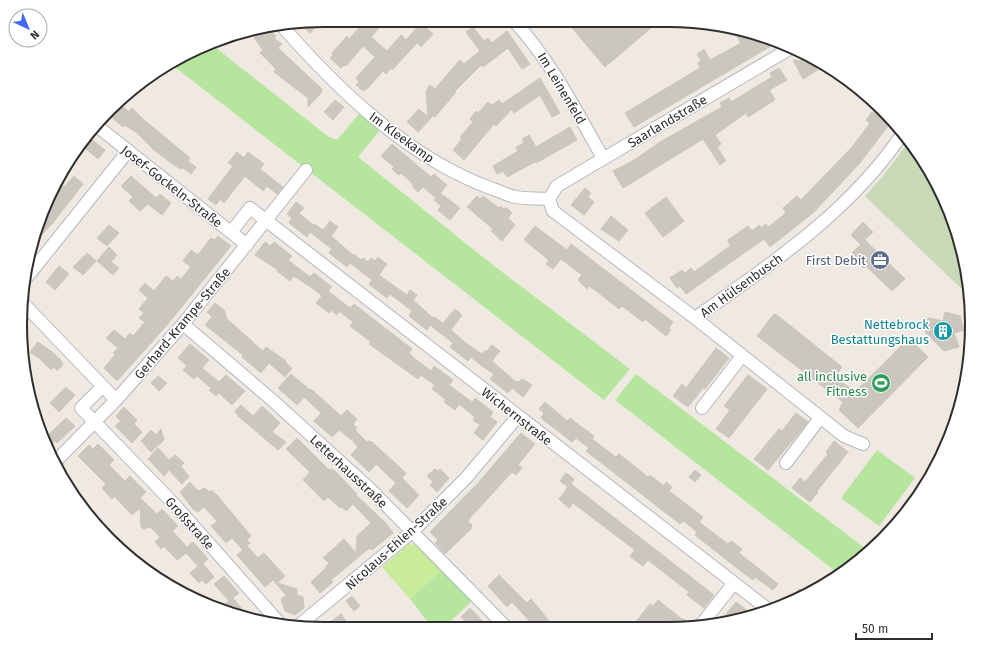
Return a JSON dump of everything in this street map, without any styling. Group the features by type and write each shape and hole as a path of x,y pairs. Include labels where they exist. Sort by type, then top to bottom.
{"street":[{"name":"Im Leinenfeld","path":"519,27 550,65 603,158"},
{"name":"Im Kleekamp","path":"286,30 362,107 417,150 475,183 515,197 549,199"},
{"name":"Saarlandstraße","path":"549,199 557,186 785,52"},
{"name":"Josef-Gockeln-Straße","path":"100,129 247,245"},
{"name":"Am Hülsenbusch","path":"549,199 553,211 565,221 695,318 785,254 822,223 860,188 899,138"},
{"path":"32,270 128,151"},
{"name":"Gerhard-Krampe-Straße","path":"59,458 95,423 183,324 306,170"},
{"path":"232,232 250,208 266,220"},
{"name":"Wichernstraße","path":"266,220 764,606"},
{"path":"28,307 116,400"},
{"path":"695,318 820,418 844,436 863,444"},
{"name":"Letterhausstraße","path":"183,324 311,434 413,531 500,622"},
{"path":"702,408 742,356"},
{"path":"95,423 81,408 102,387"},
{"name":"Nicolaus-Ehlen-Straße","path":"304,621 413,531 467,477 518,416"},
{"path":"786,463 820,418"},
{"name":"Großstraße","path":"95,423 174,504 274,617"},
{"path":"705,619 734,583"}],"green space":[{"path":"216,48 329,137 337,140 359,114 380,130 358,157 489,262 630,369 604,400 175,67"},
{"path":"906,146 925,176 942,211 955,248 962,290 865,196 883,176"},
{"path":"636,374 864,548 835,571 615,400"},
{"path":"877,450 915,478 879,526 841,498"},
{"path":"409,544 417,545 442,570 410,599 382,567"},
{"path":"442,570 472,601 449,622 428,622 410,599"}],"building":[{"path":"315,27 310,33 305,28"},
{"path":"360,27 380,27 371,37 387,51 401,35 406,40 417,27 425,27 433,34 421,47 417,43 393,69 390,69 386,74 383,71 368,88 363,91 356,85 359,82 356,78 375,57 363,46 346,66 344,65 341,68 330,58 333,55 332,53 347,36 349,39"},
{"path":"473,27 484,41 488,38 492,43 507,31 530,64 522,69 508,48 483,67 481,65 455,91 456,92 435,117 433,116 418,132 407,122 419,109 428,117 426,91 430,85 435,89 460,60 464,64 480,51 466,32"},
{"path":"571,27 652,27 605,67"},
{"path":"272,32 276,36 274,38 282,44 278,48 322,89 322,92 308,107 308,98 274,72 276,69 260,53 263,50 254,38 256,35"},
{"path":"737,35 771,46 634,127 625,113 700,68 698,63 701,60 697,54 704,49 710,60 741,43"},
{"path":"793,60 802,60 819,69 803,79"},
{"path":"779,68 787,80 769,90 775,100 748,117 746,113 715,135 721,144 717,147 726,161 720,165 703,139 623,188 613,171 633,161 660,142 722,107 720,103 729,98 731,102 772,77 770,73"},
{"path":"540,78 560,113 552,117 540,95 514,113 512,109 496,126 494,124 464,160 453,150 462,139 460,137 473,122 470,119 476,111 478,113 488,102 492,105 499,100 502,104"},
{"path":"335,100 344,107 333,120 324,112"},
{"path":"122,106 129,112 132,108 190,158 188,161 196,167 191,174 183,168 181,169 154,150 136,132 124,125 123,127 111,117"},
{"path":"872,112 876,114 877,113 889,125 859,164 814,212 770,247 764,239 686,294 680,286 677,288 670,278 682,270 685,273 691,268 694,272 730,246 728,240 748,226 752,231 759,225 761,228 766,224 768,227 786,213 783,208 797,196 801,200 853,146 870,123 866,120"},
{"path":"570,127 577,140 507,177 503,171 497,174 493,166 518,151 516,147 524,143 522,139 529,135 536,147"},
{"path":"91,139 105,150 98,159 85,148"},
{"path":"392,144 431,177 434,174 447,185 440,193 460,208 450,220 438,210 441,206 434,200 436,198 423,187 418,192 412,186 413,184 401,173 399,175 395,172 392,169 394,167 381,156"},
{"path":"237,152 244,158 248,152 264,164 260,169 283,187 277,194 267,186 263,191 245,176 224,203 220,199 216,205 208,199 233,166 228,163"},
{"path":"74,176 83,184 41,236 58,193 62,186 64,187"},
{"path":"131,176 156,198 160,194 171,203 162,215 148,204 140,211 129,201 133,197 121,186"},
{"path":"585,188 591,193 588,197 594,202 584,215 571,205"},
{"path":"477,196 480,199 483,196 499,208 500,206 504,209 506,207 512,213 508,218 515,225 502,241 491,231 493,229 467,207"},
{"path":"666,197 684,221 663,237 645,213"},
{"path":"296,202 304,208 299,213 313,225 314,224 323,230 330,221 338,227 331,236 353,255 354,254 361,260 363,258 368,262 371,258 375,261 378,257 387,264 379,275 407,295 410,290 417,295 413,300 433,318 434,317 443,323 455,309 462,315 451,330 467,344 482,354 492,345 500,351 492,361 515,381 519,382 522,379 532,385 523,397 512,388 508,393 490,379 494,374 471,357 468,361 450,347 453,343 430,325 427,330 409,316 412,311 390,294 387,298 369,284 372,280 350,263 347,267 329,253 332,249 310,232 307,237 289,223 292,218 287,214"},
{"path":"611,216 628,230 619,241 601,229"},
{"path":"863,222 873,232 860,244 851,235"},
{"path":"109,225 119,233 107,246 97,238"},
{"path":"535,226 567,250 571,244 673,322 669,328 671,330 666,336 645,319 643,322 622,306 619,309 589,286 587,289 578,280 582,275 561,259 553,269 546,264 549,260 524,240"},
{"path":"218,236 231,246 167,325 117,381 104,368 115,355 113,353 118,348 106,338 114,330 125,339 130,333 133,336 145,322 139,318 144,313 139,309 148,298 139,290 145,283 154,291 166,276 173,281 177,276 181,279 191,267 183,261 191,250 198,255 211,238 215,240"},
{"path":"865,240 905,279 892,291 866,266 864,268 857,261 859,259 852,253"},
{"path":"265,242 270,246 274,242 292,256 288,260 310,277 314,273 332,287 328,291 350,308 354,304 412,349 409,353 414,358 431,371 434,366 453,380 449,385 472,402 475,398 493,412 490,417 497,422 483,440 474,433 480,425 473,420 475,417 459,404 455,410 444,402 446,400 432,389 435,385 421,375 418,379 369,344 371,342 350,326 353,322 339,311 337,315 331,310 329,313 316,303 322,296 315,290 294,276 290,281 277,271 278,270 255,255"},
{"path":"109,247 117,255 111,262 119,268 113,275 97,261"},
{"path":"87,253 96,261 83,275 73,267"},
{"path":"59,266 69,274 55,290 46,282"},
{"path":"215,303 224,310 227,319 263,351 266,347 286,361 285,362 292,368 285,377 269,363 261,373 242,357 243,355 205,325 212,317 207,312"},
{"name":"Nettebrock Bestattungshaus","path":"945,312 960,316 964,330 954,333 959,347 944,351 925,332 928,318 943,321"},
{"path":"774,314 842,367 835,377 855,392 909,338 928,357 858,428 839,410 843,402 757,336"},
{"path":"38,342 61,360 63,365 57,371 54,367 51,370 30,352"},
{"path":"190,344 209,360 202,368 219,382 226,375 245,391 232,405 219,393 216,396 209,390 211,388 197,376 194,379 183,370 187,366 178,358"},
{"path":"716,348 729,358 705,389 703,388 688,407 673,396 682,384 686,388"},
{"path":"291,374 310,390 311,389 341,416 347,410 357,419 353,424 357,428 355,430 367,442 372,442 406,473 402,478 419,495 407,508 389,491 396,483 376,464 369,472 351,455 358,447 353,441 339,430 332,437 314,421 321,413 304,397 297,405 278,388"},
{"path":"748,375 767,389 729,438 716,429 730,410 724,406"},
{"path":"158,376 167,383 159,391 151,383"},
{"path":"66,387 75,395 59,412 50,403"},
{"path":"545,402 567,421 570,418 594,436 592,439 616,457 619,454 648,477 650,475 664,486 666,482 672,487 669,491 703,517 699,522 728,544 731,541 742,549 739,553 778,584 773,590 755,577 753,580 695,535 697,532 690,526 683,521 680,524 586,451 589,448 576,438 572,442 541,418 544,413 539,409"},
{"path":"241,405 253,416 262,406 280,423 272,432 286,442 278,450 238,416 235,411"},
{"path":"124,407 137,420 134,424 142,432 132,443 115,426 121,421 116,416"},
{"path":"796,413 808,422 768,470 754,459 779,429 782,431"},
{"path":"66,418 75,426 57,443 55,441 52,444 49,434"},
{"path":"161,429 164,440 151,452 141,441 151,430 156,435"},
{"path":"521,433 535,444 518,465 522,468 516,475 512,472 469,519 468,522 472,525 471,529 445,554 435,543 438,540 430,532 478,483"},
{"path":"297,438 329,470 331,469 336,472 357,494 356,495 386,523 393,533 372,550 370,548 362,554 331,580 333,582 320,593 311,582 326,568 325,567 329,563 323,558 344,539 356,553 357,536 371,523 353,504 346,511 342,507 340,508 328,497 324,501 303,480 310,472 286,449"},
{"path":"834,441 848,452 810,502 792,488 800,478 805,482 828,454 826,452"},
{"path":"98,444 114,460 109,465 125,481 130,476 146,492 140,498 157,514 162,509 178,526 172,531 187,547 193,542 208,559 203,564 214,577 206,584 202,580 199,583 190,573 198,566 186,553 177,560 164,546 161,549 155,542 160,537 150,527 144,529 141,527 140,508 132,515 114,496 112,499 102,488 106,484 78,456 89,445 93,449"},
{"path":"158,448 169,460 175,455 184,463 181,466 189,477 182,484 169,470 164,476 148,459"},
{"path":"435,469 438,471 440,469 449,478 437,492 430,485 433,482 427,476"},
{"path":"695,470 701,475 695,482 689,477"},
{"path":"566,473 574,479 571,484 714,595 704,608 687,595 689,592 648,560 643,566 636,561 630,556 635,550 573,503 569,508 563,503 559,499 568,487 560,481"},
{"path":"190,482 198,491 205,488 209,492 211,490 217,495 251,536 247,540 250,543 247,546 258,558 264,553 285,576 277,583 297,589 297,595 303,597 304,608 295,615 285,611 281,599 286,595 273,580 265,587 237,555 243,550 232,538 226,543 211,526 217,521 204,507 198,512 193,509 180,492"},
{"path":"499,575 527,603 531,599 550,622 530,622 512,602 507,607 488,586"},
{"path":"224,576 239,593 233,598 243,611 226,605 229,601 214,584"},
{"path":"352,596 360,606 354,611 346,601"},
{"path":"658,600 686,621 636,622 650,604 653,606"},
{"path":"736,602 747,611 725,616"},
{"path":"470,608 483,622 466,622 461,617"},
{"path":"341,614 346,621 345,622 331,622"}],"place":[{"name":"First Debit","path":"880,260"},
{"name":"Nettebrock Bestattungshaus","path":"943,331"},
{"name":"all inclusive Fitness","path":"881,383"}]}
